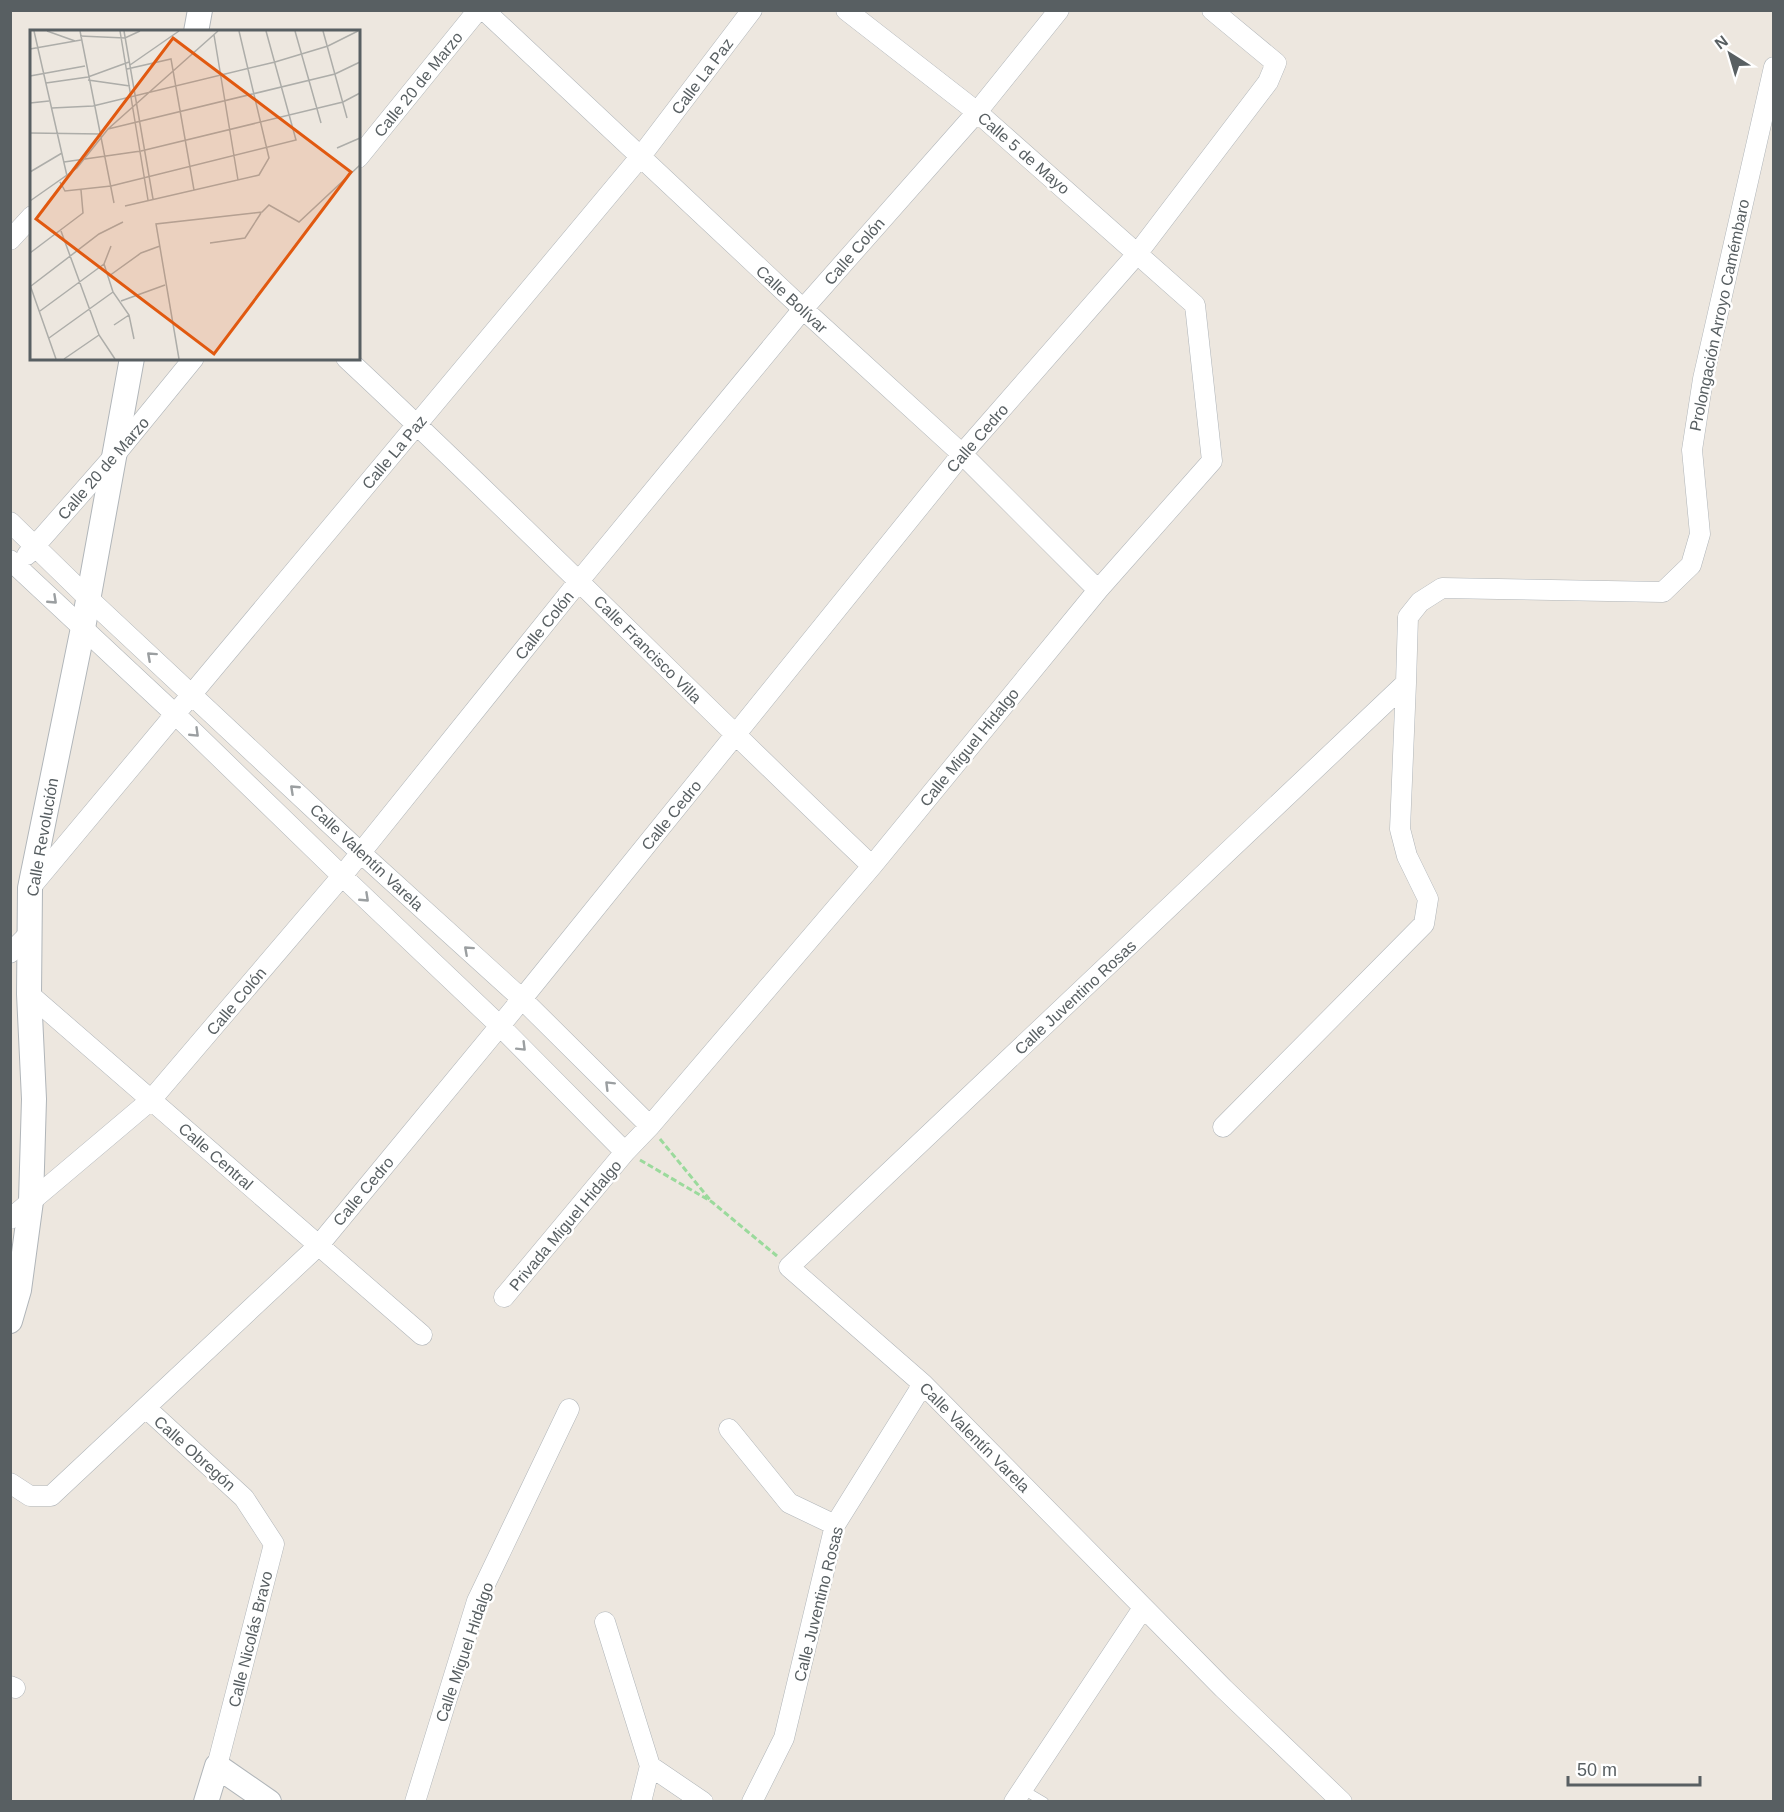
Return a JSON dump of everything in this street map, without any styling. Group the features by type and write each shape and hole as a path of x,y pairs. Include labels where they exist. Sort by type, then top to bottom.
{"street":[{"path":"196,30 200,10"},
{"name":"Calle 20 de Marzo","path":"360,156 478,10"},
{"name":"Calle Bolívar","path":"484,10 803,309 962,454 1098,590"},
{"name":"Calle La Paz","path":"30,888 641,156 752,10"},
{"name":"Calle 5 de Mayo","path":"846,10 977,112 1195,305"},
{"name":"Calle Colón","path":"10,1220 151,1100 342,876 579,581 803,309 977,112 1059,10"},
{"name":"Calle Cedro","path":"10,1483 30,1496 51,1496 319,1245 522,999 962,454 1137,254 1268,82 1276,63 1212,10"},
{"name":"Prolongación Arroyo Camémbaro","path":"1406,683 1408,617 1420,602 1442,588 1663,592 1691,565 1700,534 1692,450 1703,379 1773,67"},
{"path":"10,240 30,218"},
{"name":"Calle Miguel Hidalgo","path":"626,1152 872,866 1098,590 1212,461 1195,305"},
{"name":"Calle Revolución","path":"10,1321 19,1290 31,1201 34,1099 29,994 30,888 83,628 132,360"},
{"name":"Calle 20 de Marzo","path":"13,568 114,456 192,360"},
{"name":"Calle Francisco Villa","path":"348,360 872,866"},
{"name":"Calle Valentín Varela","path":"10,522 88,598 522,999 650,1126"},
{"name":"Calle Valentín Varela","path":"13,568 83,628 176,715 500,1026 626,1152"},
{"path":"1223,1126 1424,924 1428,899 1407,856 1400,829 1406,683"},
{"name":"Calle Juventino Rosas","path":"789,1267 1406,683"},
{"path":"10,952 30,933"},
{"name":"Calle Central","path":"10,978 422,1335"},
{"name":"Privada Miguel Hidalgo","path":"504,1298 626,1152"},
{"name":"Calle Valentín Varela","path":"789,1267 922,1384 1223,1688 1342,1802"},
{"name":"Calle Juventino Rosas","path":"752,1802 784,1738 835,1525 922,1384"},
{"name":"Calle Obregón","path":"146,1408 244,1498 257,1515"},
{"name":"Calle Miguel Hidalgo","path":"415,1802 477,1601 569,1409"},
{"path":"729,1429 789,1503 835,1525"},
{"name":"Calle Nicolás Bravo","path":"217,1766 274,1544 257,1515"},
{"path":"1018,1795 1143,1608"},
{"path":"605,1622 650,1766 641,1802"},
{"path":"206,1802 217,1766 269,1802"},
{"path":"650,1766 703,1802"}],"lane":[{"path":"1018,1795 1044,1802"}],"path":[{"path":"650,1126 712,1202"},
{"path":"626,1152 712,1202 760,1240 789,1267"}]}
